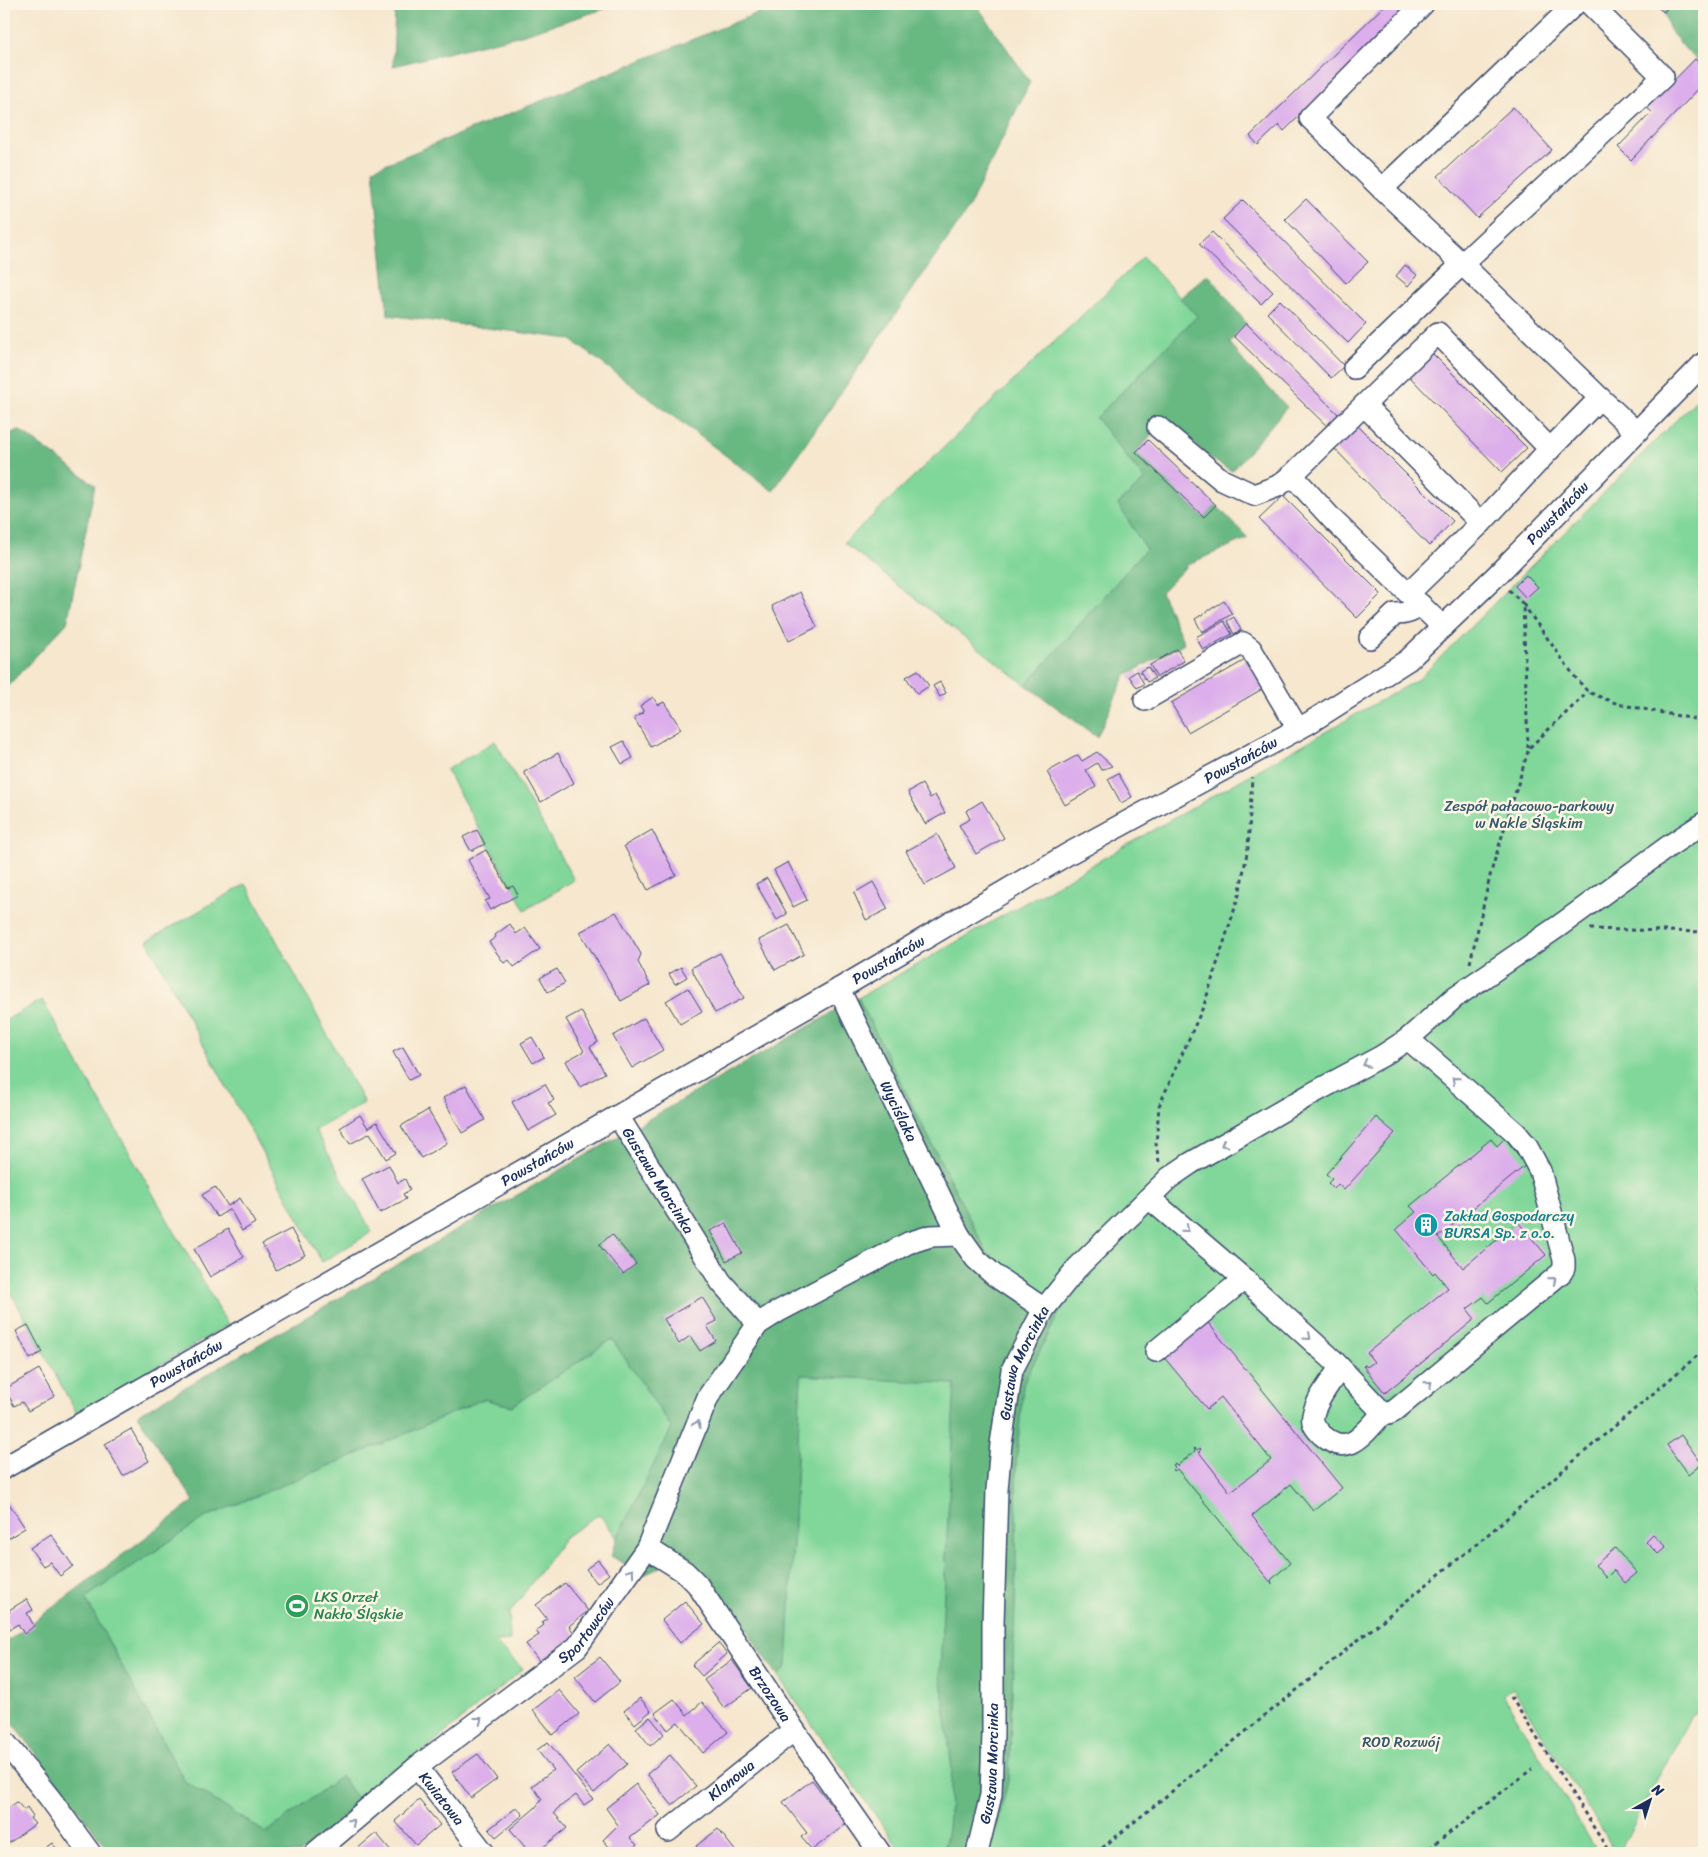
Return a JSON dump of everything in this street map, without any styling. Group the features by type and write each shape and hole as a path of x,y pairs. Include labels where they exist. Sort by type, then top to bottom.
{"street":[{"path":"1424,4 1310,118 1636,432"},
{"path":"1382,189 1575,4"},
{"path":"1354,368 1462,264 1664,77 1590,4"},
{"path":"1158,427 1222,480 1254,495 1278,486 1292,475 1438,333 1550,449"},
{"name":"Powstańców","path":"4,1468 618,1116 1068,854 1298,729 1400,666 1497,575 1704,363"},
{"path":"1370,638 1395,614 1405,614 1414,611 1415,599 1481,522 1600,398"},
{"path":"1364,405 1481,522"},
{"path":"1292,475 1333,520 1443,627"},
{"path":"1145,700 1243,643 1251,650 1298,729"},
{"path":"1044,1309 1077,1268 1156,1191 1191,1163 1382,1056 1408,1039 1463,991 1560,926 1669,846 1704,823"},
{"name":"Wyciślaka","path":"838,989 959,1235"},
{"path":"1156,1191 1244,1279 1340,1368 1383,1413 1394,1412 1562,1273 1564,1268 1564,1260 1540,1172 1526,1145 1516,1133 1408,1039"},
{"name":"Gustawa Morcinka","path":"618,1116 721,1282 758,1324"},
{"path":"758,1324 777,1312 908,1243 931,1236 959,1235"},
{"name":"Gustawa Morcinka","path":"959,1235 976,1258 994,1275 1044,1309 1012,1370 1001,1444 997,1490 993,1624 994,1733 991,1795 977,1853"},
{"path":"1156,1351 1244,1279"},
{"name":"Sportowców","path":"315,1853 417,1768 578,1647 647,1548 708,1397 758,1324"},
{"path":"1340,1368 1312,1417 1314,1426 1320,1433 1336,1445 1344,1446 1353,1443 1383,1413"},
{"name":"Brzozowa","path":"647,1548 685,1572 697,1584 794,1730 880,1853"},
{"name":"Klonowa","path":"668,1831 794,1730"},
{"path":"4,1741 49,1797 90,1853"},
{"name":"Kwiatowa","path":"417,1768 484,1853"}],"path":[{"path":"1504,582 1523,604 1575,677 1588,692 1626,706 1704,721"},
{"path":"1463,991 1491,872 1528,748 1523,604"},
{"path":"1528,748 1588,692"},
{"path":"1156,1191 1156,1144 1159,1106 1204,1005 1239,895 1248,848 1252,774 1244,758"},
{"path":"1590,929 1704,932"},
{"path":"1096,1853 1486,1536 1704,1350"},
{"path":"1510,1697 1610,1853"},
{"path":"1424,1853 1532,1769"}],"green space":[{"path":"395,4 620,4 521,35 393,66"},
{"path":"780,4 976,4 1030,82 967,211 773,491 570,339 388,315 373,169"},
{"path":"1670,4 1704,4 1704,66 1688,52 1670,31 1664,12"},
{"path":"1143,257 1197,316 1096,418 1145,480 1118,504 1146,549 1026,685 844,543"},
{"path":"1208,274 1246,323 1230,343 1244,362 1287,407 1232,471 1213,460 1165,418 1137,452 1204,517 1216,505 1248,538 1189,564 1161,592 1184,643 1125,676 1097,737 1026,685 1146,549 1118,504 1145,480 1096,418 1197,316 1180,298"},
{"path":"1704,392 1704,1283 1698,1288 1704,1297 1704,1710 1690,1717 1619,1853 1616,1853 1513,1688 1503,1695 1598,1853 988,1853 994,1839 1009,1776 1016,1573 1016,1465 1023,1384 1062,1307 987,1253 858,998 1420,678"},
{"path":"19,430 95,485 67,623 4,690 4,436"},
{"path":"495,741 574,880 525,910 446,770"},
{"path":"246,884 364,1103 315,1130 372,1232 322,1262 147,941"},
{"path":"858,998 987,1253 1062,1307 1023,1384 1016,1465 1016,1573 1009,1776 994,1840 988,1853 943,1853 948,1830 952,1769 940,1672 955,1384 801,1375 787,1666 778,1676 708,1574 678,1558 644,1575 611,1556 617,1538 672,1428 612,1339 512,1406 483,1399 412,1431 206,1517 85,1598 185,1782 266,1833 341,1776 360,1803 301,1853 111,1853 4,1711 4,1644 194,1501 137,1415"},
{"path":"42,1000 228,1325 77,1414 4,1280 4,1021"},
{"path":"612,1339 672,1428 617,1538 599,1514 565,1537 509,1614 510,1641 495,1642 523,1669 360,1803 341,1776 266,1833 185,1782 85,1598 206,1517 412,1431 483,1399 512,1406"},
{"path":"801,1375 955,1383 940,1672 952,1769 948,1830 943,1853 902,1853 778,1676 787,1666"}],"building":[{"path":"1386,4 1416,4 1284,131 1279,125 1258,145 1250,136"},
{"path":"1653,4 1670,4 1664,12"},
{"path":"1695,59 1704,68 1704,83 1631,160 1618,147 1652,112 1647,108"},
{"path":"1513,107 1552,150 1477,218 1438,176"},
{"path":"1306,199 1368,262 1346,283 1285,219"},
{"path":"1243,200 1366,324 1348,343 1223,219"},
{"path":"1212,232 1273,292 1261,304 1199,244"},
{"path":"1405,265 1417,275 1408,286 1396,276"},
{"path":"1280,300 1344,366 1331,378 1267,313"},
{"path":"1246,323 1344,420 1333,432 1234,336"},
{"path":"1430,351 1527,448 1502,472 1407,374"},
{"path":"1355,423 1453,521 1429,546 1332,446"},
{"path":"1148,440 1216,505 1204,517 1136,452"},
{"path":"1283,496 1381,594 1357,618 1259,519"},
{"path":"1526,575 1538,587 1526,598 1515,586"},
{"path":"800,592 817,627 789,641 772,606"},
{"path":"1224,601 1232,614 1202,632 1195,619"},
{"path":"1234,617 1241,630 1234,634 1227,621"},
{"path":"1224,621 1232,634 1203,650 1196,637"},
{"path":"1177,649 1184,661 1157,677 1150,665"},
{"path":"1247,659 1264,688 1188,732 1171,703"},
{"path":"1148,667 1155,678 1147,682 1140,671"},
{"path":"918,670 929,686 917,694 906,677"},
{"path":"1137,671 1144,684 1137,688 1129,676"},
{"path":"940,682 946,693 940,697 933,686"},
{"path":"653,697 658,705 664,702 681,729 651,747 634,718 644,712 640,706"},
{"path":"624,741 633,758 622,764 612,747"},
{"path":"1097,752 1112,766 1101,770 1097,763 1086,770 1096,787 1065,805 1047,772 1078,755 1082,761"},
{"path":"558,753 574,783 541,802 524,772"},
{"path":"1118,773 1132,797 1121,803 1108,779"},
{"path":"922,784 930,798 935,795 945,813 925,824 908,792"},
{"path":"982,801 1004,838 976,854 959,825 970,819 966,811"},
{"path":"477,830 485,844 471,851 463,837"},
{"path":"652,830 676,875 648,890 624,846"},
{"path":"937,834 956,868 925,885 906,851"},
{"path":"486,850 508,888 513,886 518,895 490,910 485,901 490,899 468,860"},
{"path":"788,862 807,900 793,907 774,870"},
{"path":"767,878 787,914 777,920 756,884"},
{"path":"873,882 888,909 866,920 854,893"},
{"path":"616,912 641,954 638,962 650,985 621,1001 580,932"},
{"path":"510,924 516,934 525,928 540,949 514,967 509,960 504,963 489,942"},
{"path":"789,925 804,954 775,970 759,940"},
{"path":"720,953 744,998 715,1013 691,968"},
{"path":"681,967 687,977 675,984 669,974"},
{"path":"557,969 565,983 548,992 540,978"},
{"path":"688,988 702,1011 680,1024 666,1001"},
{"path":"581,1011 598,1042 590,1047 605,1073 580,1087 566,1061 584,1051 566,1019"},
{"path":"644,1018 663,1050 632,1068 613,1036"},
{"path":"532,1037 544,1057 533,1063 521,1043"},
{"path":"403,1047 419,1075 409,1080 393,1052"},
{"path":"545,1084 554,1100 548,1103 556,1115 528,1131 512,1102"},
{"path":"466,1085 485,1120 462,1133 443,1098"},
{"path":"428,1110 447,1143 421,1158 401,1126"},
{"path":"360,1115 368,1128 377,1122 396,1153 386,1159 370,1133 350,1144 340,1128"},
{"path":"1376,1117 1395,1133 1344,1190 1338,1184 1334,1189 1328,1183 1332,1179 1326,1174"},
{"name":"Zakład Gospodarczy BURSA Sp. z o.o.","path":"1505,1138 1526,1165 1438,1237 1463,1268 1518,1222 1546,1255 1488,1303 1483,1297 1467,1309 1475,1319 1385,1393 1363,1366 1367,1367 1374,1362 1367,1353 1448,1288 1435,1272 1433,1274 1396,1229 1416,1212 1410,1206 1491,1139 1497,1146"},
{"path":"389,1165 398,1183 405,1179 410,1190 403,1194 406,1199 380,1213 362,1179"},
{"path":"215,1187 228,1206 240,1198 255,1223 242,1231 230,1209 217,1217 202,1195"},
{"path":"726,1223 742,1253 726,1261 710,1231"},
{"path":"228,1229 244,1257 210,1277 194,1249"},
{"path":"291,1229 305,1255 276,1270 262,1244"},
{"path":"612,1234 636,1264 623,1274 599,1245"},
{"path":"702,1297 717,1321 707,1326 716,1341 700,1351 690,1336 679,1344 664,1319"},
{"path":"1205,1319 1342,1488 1313,1511 1291,1484 1252,1516 1290,1563 1271,1580 1272,1584 1177,1469 1172,1470 1175,1467 1173,1465 1177,1466 1195,1451 1195,1448 1197,1450 1200,1448 1199,1452 1230,1492 1271,1460 1221,1397 1207,1409 1162,1355"},
{"path":"28,1325 42,1352 30,1359 16,1331"},
{"path":"39,1369 55,1396 28,1411 22,1402 14,1406 5,1389"},
{"path":"131,1429 149,1461 123,1476 105,1444"},
{"path":"1681,1435 1702,1464 1688,1475 1667,1445"},
{"path":"8,1502 25,1528 4,1541 4,1505"},
{"path":"51,1534 73,1566 60,1576 50,1562 43,1566 30,1548"},
{"path":"1653,1535 1666,1547 1658,1554 1646,1542"},
{"path":"1615,1548 1637,1573 1625,1583 1614,1570 1606,1578 1595,1565"},
{"path":"598,1560 609,1574 597,1583 586,1569"},
{"path":"565,1583 588,1611 569,1626 577,1637 542,1665 526,1644 539,1635 536,1631 544,1625 542,1622 547,1619 536,1605"},
{"path":"27,1599 33,1610 27,1613 34,1626 24,1634 18,1624 10,1629 4,1616 10,1612 9,1610"},
{"path":"685,1601 704,1624 680,1643 662,1620"},
{"path":"718,1643 727,1654 702,1676 692,1665"},
{"path":"600,1657 620,1682 595,1702 575,1677"},
{"path":"732,1660 752,1688 724,1708 704,1680"},
{"path":"559,1690 579,1714 553,1735 533,1710"},
{"path":"640,1698 651,1711 635,1724 624,1711"},
{"path":"674,1699 687,1715 702,1702 728,1732 703,1753 678,1722 668,1730 655,1713"},
{"path":"650,1717 664,1734 650,1746 636,1728"},
{"path":"548,1742 593,1799 584,1805 576,1795 557,1809 554,1813 567,1828 536,1853 530,1853 510,1829 535,1808 542,1799 532,1786 553,1770 537,1750"},
{"path":"610,1744 627,1764 594,1793 576,1773"},
{"path":"478,1754 497,1779 471,1798 452,1772"},
{"path":"670,1755 696,1786 672,1805 647,1774"},
{"path":"812,1780 836,1811 840,1807 850,1821 812,1850 801,1837 807,1833 783,1802"},
{"path":"636,1784 660,1815 630,1838 637,1845 628,1853 603,1853 610,1848 603,1840 618,1825 606,1808"},
{"path":"419,1800 440,1825 416,1845 395,1821"},
{"path":"17,1802 24,1810 27,1807 33,1816 30,1818 35,1824 9,1843 4,1836 4,1811"},
{"path":"517,1807 523,1815 496,1837 489,1829"},
{"path":"718,1829 737,1853 701,1853 696,1846"},
{"path":"376,1833 393,1853 361,1853 357,1849"},
{"path":"52,1843 60,1853 38,1853"}],"place":[{"name":"Zakład Gospodarczy BURSA Sp. z o.o.","path":"1426,1225"},
{"name":"LKS Orzeł Nakło Śląskie","path":"297,1606"}],"park label":[{"name":"Zespół pałacowo-parkowy w Nakle Śląskim","path":"1529,814"},
{"name":"ROD Rozwój","path":"1401,1742"}]}
